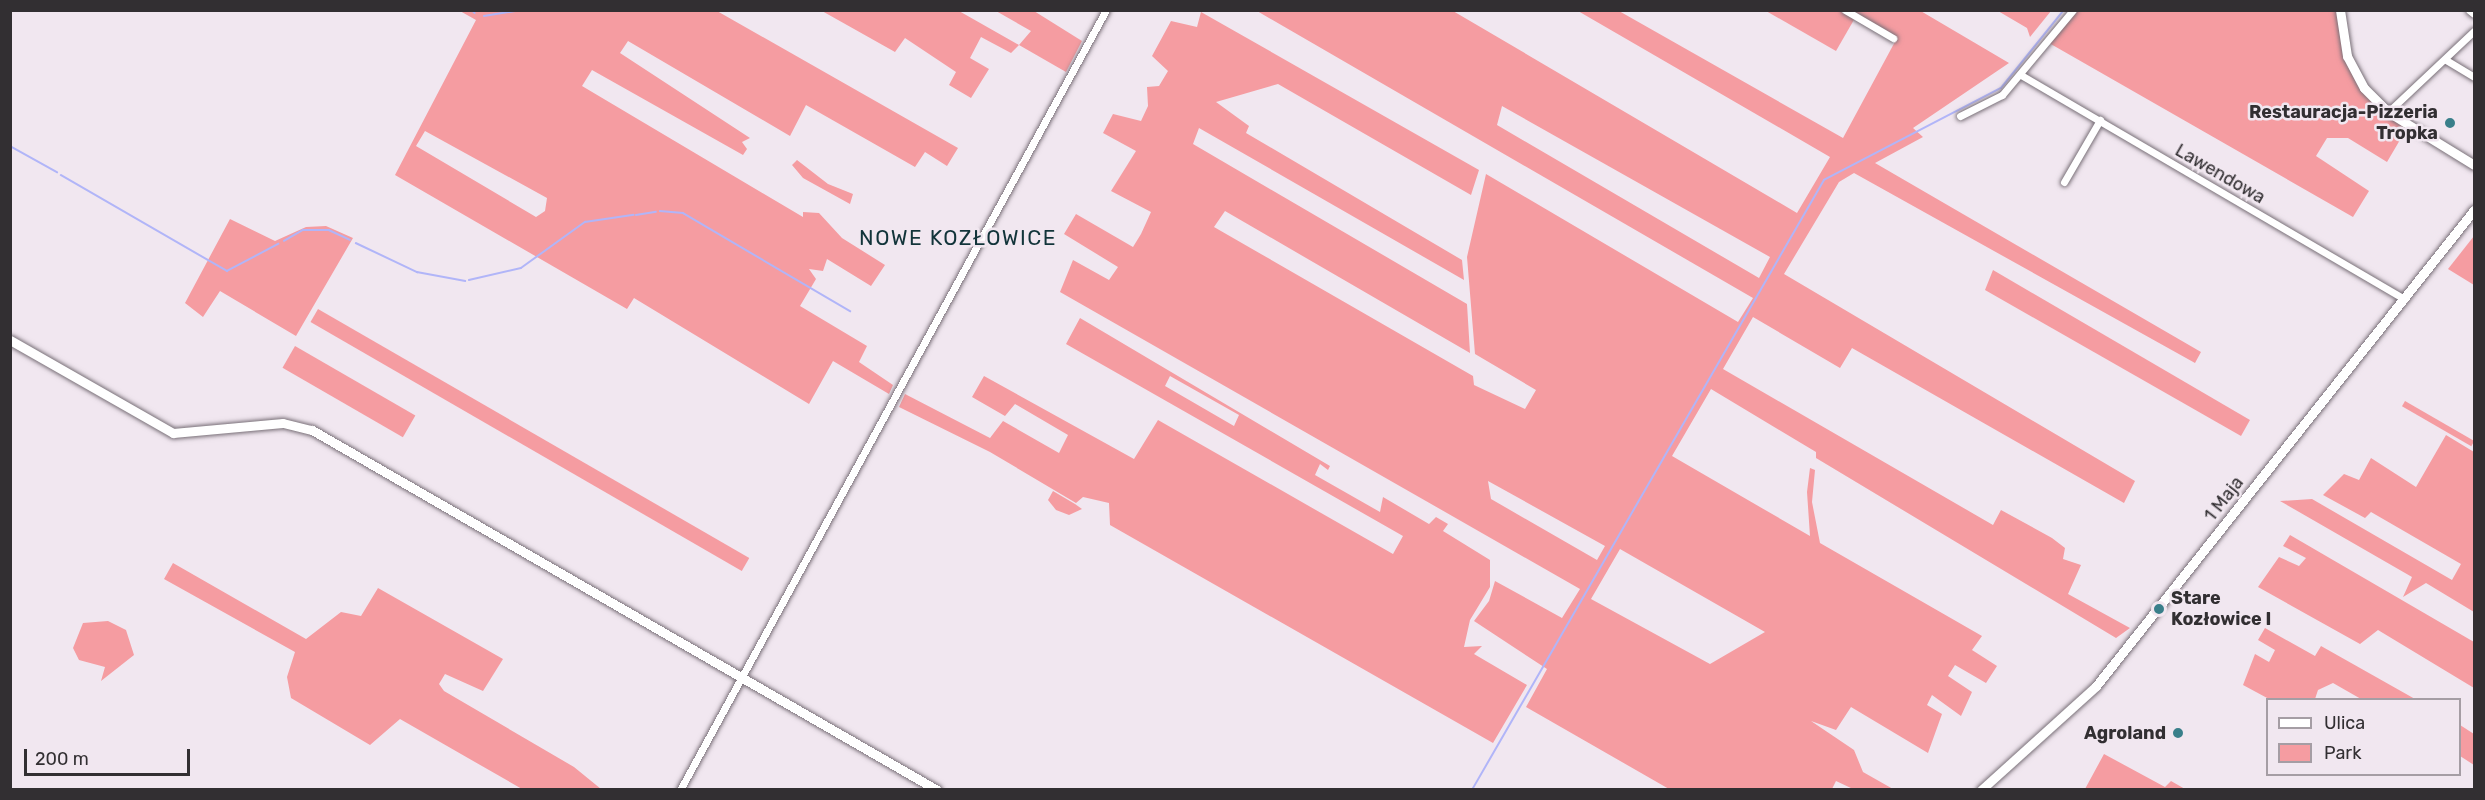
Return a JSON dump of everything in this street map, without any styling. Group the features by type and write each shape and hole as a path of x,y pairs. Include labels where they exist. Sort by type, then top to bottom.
{"street":[{"path":"680,789 1106,10"},
{"path":"1845,10 1893,38"},
{"path":"1960,116 2002,95 2073,10"},
{"path":"2340,10 2342,37 2355,73 2388,112 2475,165"},
{"path":"2469,10 2475,14"},
{"path":"2388,112 2475,31"},
{"path":"2446,60 2475,77"},
{"name":"Lawendowa","path":"2021,75 2404,299"},
{"path":"2064,182 2100,120"},
{"name":"1 Maja","path":"1981,789 2096,686 2475,210"},
{"path":"10,340 173,434 283,423 312,430 937,789"}],"green space":[{"path":"1919,10 2009,63 1913,128 1923,137 1875,163 2201,352 2195,363 1854,173 1839,182 1784,274 2135,481 2124,503 1852,348 1840,368 1753,317 1723,369 1993,525 2001,510 2052,538 2065,548 2063,559 2081,565 2068,594 2130,628 2116,638 1816,458 1816,452 1711,389 1672,456 1810,536 1807,492 1810,468 1815,470 1812,502 1820,543 1982,636 1972,650 1997,666 1986,683 1955,665 1948,676 1972,692 1961,716 1932,695 1927,705 1942,714 1928,753 1851,707 1836,730 1811,721 1854,750 1863,772 1893,789 1853,789 1836,781 1832,789 1669,789 1526,707 1547,669 1474,621 1489,601 1495,581 1562,618 1580,589 1060,292 1073,260 1109,280 1118,267 1064,234 1076,214 1133,247 1141,234 1151,212 1111,191 1136,151 1103,133 1113,114 1141,121 1148,106 1147,87 1159,86 1168,71 1152,56 1171,21 1197,27 1201,12 1479,170 1471,195 1278,84 1216,102 1249,126 1246,133 1462,260 1464,280 1199,128 1193,144 1467,304 1470,353 1225,211 1214,227 1473,376 1474,385 1525,409 1536,390 1475,354 1467,257 1486,174 1738,322 1753,298 1257,11 1453,11 1797,213 1830,157 1578,11 1619,11 1843,138 1897,38 1849,11","holes":["1502,106 1770,257 1759,278 1497,125","1488,481 1605,546 1597,560 1491,499","1620,549 1765,632 1710,664 1591,599"]},
{"path":"460,11 717,11 958,148 947,166 925,152 915,167 806,105 790,136 628,41 620,53 750,138 742,142 747,149 743,155 592,70 582,86 803,217 803,212 819,213 842,238 885,265 871,286 827,259 823,271 809,269 816,279 800,306 867,346 859,362 893,385 889,394 833,361 809,404 634,298 627,309 395,175 476,20","holes":["425,131 547,198 545,211 536,217 416,146"]},
{"path":"822,11 959,11 1019,45 1011,53 981,37 970,58 989,69 971,98 949,85 956,72 905,38 895,52"},
{"path":"996,11 1034,11 1082,41 1066,72 1019,45 1031,31"},
{"path":"1766,11 1842,11 1855,18 1836,51"},
{"path":"1998,11 2051,11 2030,37 2027,28"},
{"path":"2077,11 2337,11 2350,69 2407,128 2387,162 2348,138 2327,138 2316,156 2369,191 2353,217 2049,43"},
{"path":"797,160 828,184 853,194 850,204 803,178 792,165"},
{"path":"230,219 275,241 306,227 326,226 353,238 296,336 220,291 203,317 185,303"},
{"path":"2474,236 2474,285 2448,269"},
{"path":"1993,270 2250,420 2241,436 1985,290"},
{"path":"318,309 749,558 742,571 310,322"},
{"path":"1080,318 1330,466 1328,470 1320,464 1315,475 1380,512 1383,497 1429,524 1436,517 1448,524 1443,531 1490,560 1490,587 1470,620 1464,647 1482,646 1474,654 1527,685 1493,743 1110,525 1109,503 1083,497 1076,503 990,452 899,407 905,394 990,438 1003,421 1059,453 1068,435 1015,404 1005,416 972,397 984,376 1134,459 1158,420 1393,554 1403,536 1066,344","holes":["1170,376 1239,415 1234,426 1165,386"]},
{"path":"295,346 415,416 403,437 282,368"},
{"path":"2405,401 2474,441 2471,446 2402,406"},
{"path":"2446,435 2474,452 2474,612 2426,583 2403,597 2412,577 2280,501 2312,499 2452,580 2461,564 2371,512 2365,518 2323,495 2344,474 2359,480 2371,458 2416,487"},
{"path":"1053,491 1082,509 1069,515 1056,510 1048,500"},
{"path":"2290,535 2474,642 2474,688 2378,630 2360,644 2258,587 2279,557 2299,566 2306,558 2283,546"},
{"path":"173,563 306,639 341,612 361,616 378,588 503,659 483,691 445,674 439,684 444,691 574,767 601,789 522,789 400,719 370,745 291,698 287,677 295,652 164,579"},
{"path":"108,621 126,630 134,655 101,681 105,667 79,660 73,648 83,623"},
{"path":"2265,628 2315,656 2321,646 2413,698 2359,698 2333,683 2318,690 2315,698 2267,698 2243,685 2255,654 2269,662 2275,650 2258,640"},
{"path":"2461,726 2474,734 2474,765 2461,757"},
{"path":"2104,754 2165,787 2171,781 2185,789 2085,789"}],"waterway":[{"path":"472,10 475,13"},
{"path":"484,16 523,10"},
{"path":"1472,790 1824,180 2001,88 2064,10"},
{"path":"10,146 57,172"},
{"path":"61,175 227,271 278,244"},
{"path":"660,211 683,213 850,311"},
{"path":"636,215 656,212"},
{"path":"469,280 521,268 585,222 633,215"},
{"path":"284,241 303,230 329,230 350,240"},
{"path":"356,243 417,272 465,281"}],"place":[{"name":"Restauracja-Pizzeria Tropka","path":"2450,123"},
{"name":"Stare Kozłowice I","path":"2159,609"},
{"name":"Agroland","path":"2178,733"}],"district":[{"name":"NOWE KOZŁOWICE","path":"958,238"}]}
